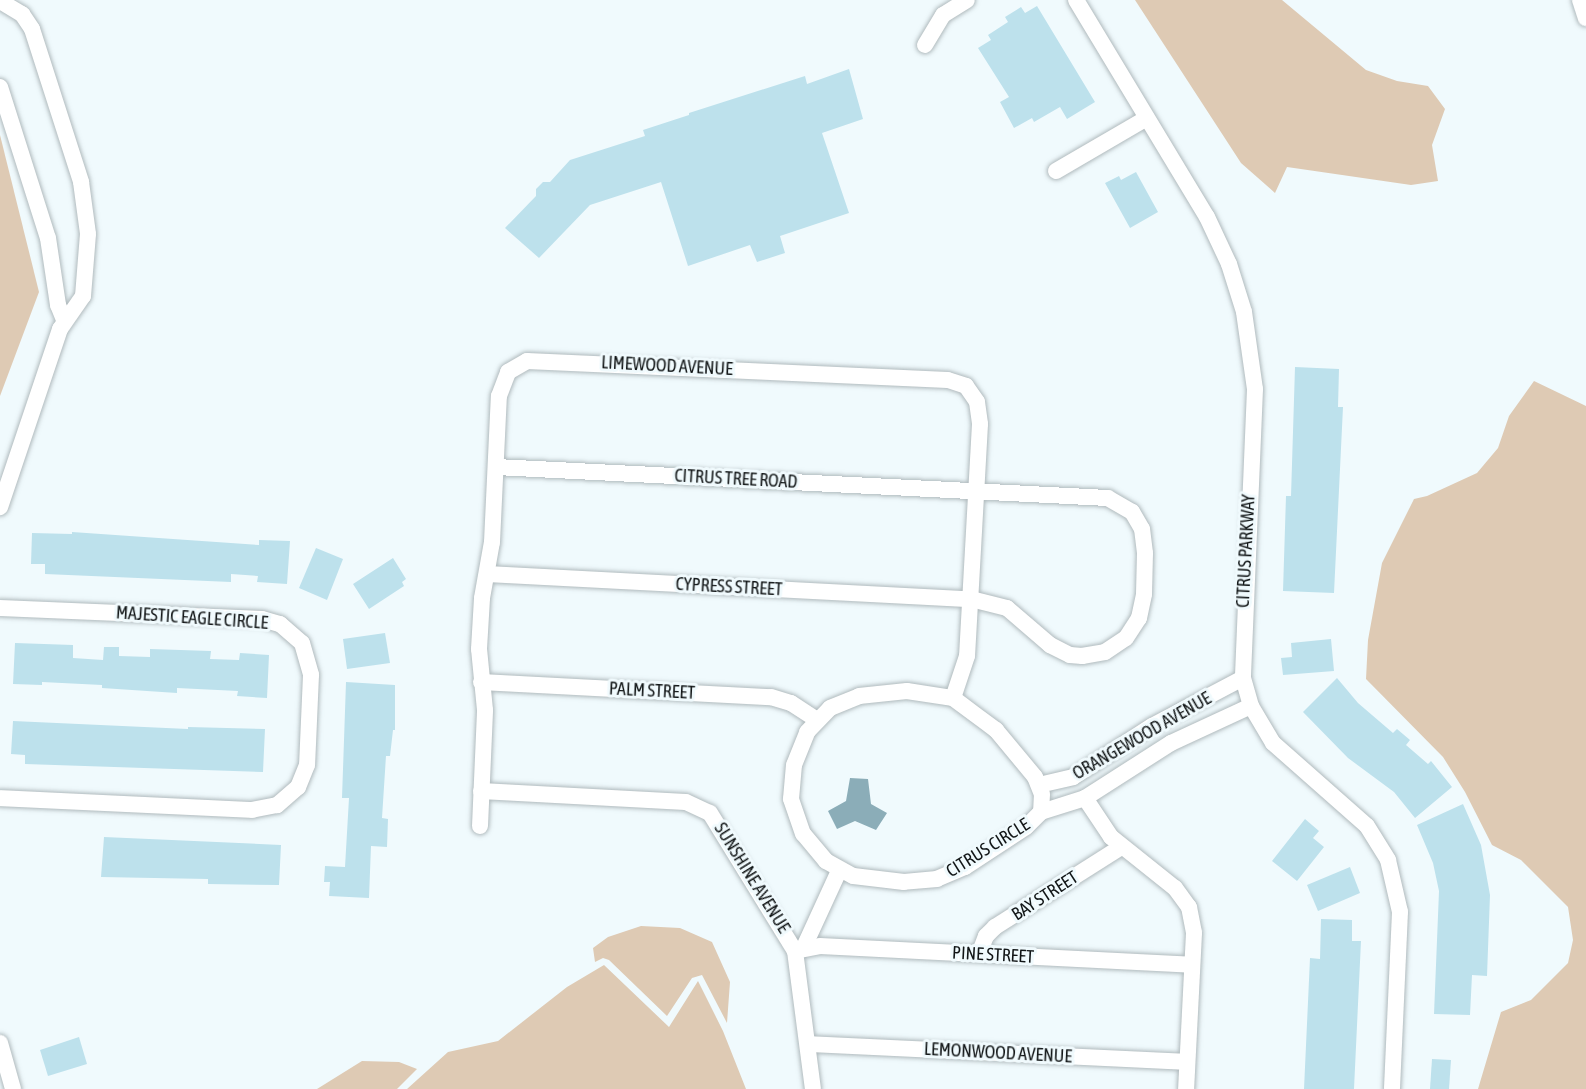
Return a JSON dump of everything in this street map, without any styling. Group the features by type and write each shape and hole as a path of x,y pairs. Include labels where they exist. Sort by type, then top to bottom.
{"street":[{"path":"925,45 943,15 967,0"},
{"name":"CITRUS PARKWAY","path":"1076,0 1218,239 1237,287 1250,337 1255,389 1243,678 1251,706 1273,743 1367,826 1388,860 1400,912 1392,1089"},
{"path":"1580,0 1586,18"},
{"path":"0,1 22,14 32,29 85,198 89,234 83,296 79,305 64,320 0,507"},
{"path":"0,87 48,237 58,305 64,320"},
{"path":"1056,171 1147,118"},
{"name":"LIMEWOOD AVENUE","path":"480,826 485,710 481,682 480,624 492,542 501,387 513,366 527,361 958,382 973,393 979,412 971,599 967,656 953,698"},
{"name":"CITRUS TREE ROAD","path":"496,467 1098,497 1116,501 1132,512 1142,530 1142,606 1134,629 1116,646 1094,655 1070,655 1059,651 1017,614 996,603 971,599"},
{"name":"CYPRESS STREET","path":"487,575 971,599"},
{"name":"MAJESTIC EAGLE CIRCLE","path":"0,608 262,619 280,624 302,643 307,652 311,675 307,765 298,788 277,804 252,810 0,798"},
{"name":"ORANGEWOOD AVENUE","path":"1039,785 1073,777 1144,732 1243,678"},
{"name":"PALM STREET","path":"481,682 771,697 791,703 816,719"},
{"name":"CITRUS CIRCLE","path":"923,692 953,698 996,730 1039,785 1043,803 1041,812 1026,827 986,854 937,879 887,882 839,871 813,849 803,834 792,799 791,781 800,746 816,719 844,700 875,693 923,692"},
{"path":"1041,812 1085,798 1159,750 1251,706"},
{"path":"1144,732 1159,750"},
{"name":"SUNSHINE AVENUE","path":"481,791 675,801 703,808 716,819 799,949 813,1089"},
{"path":"1085,798 1103,828 1121,847 1175,888 1189,907 1194,933 1186,1089"},
{"name":"BAY STREET","path":"979,954 986,936 995,927 1121,847"},
{"path":"799,949 839,871"},
{"name":"PINE STREET","path":"799,949 979,954 1192,965"},
{"name":"LEMONWOOD AVENUE","path":"808,1044 1188,1062"},
{"path":"2,1049 13,1089"}],"shaded area":[{"path":"1135,0 1282,0 1366,70 1397,81 1428,86 1445,109 1432,145 1438,181 1411,185 1287,167 1275,193 1241,163"},
{"path":"0,135 39,292 0,396"},
{"path":"1534,381 1586,406 1586,1089 1478,1089 1501,1012 1531,1000 1568,963 1573,940 1568,907 1521,860 1492,845 1465,792 1443,757 1366,679 1368,640 1382,563 1414,499 1427,496 1477,473 1498,448 1509,416"},
{"path":"641,926 680,928 712,942 730,982 727,1023 702,975 692,978 667,1016 609,960 603,958 595,962 593,948 608,937"},
{"path":"604,965 669,1027 698,981 723,1031 746,1089 407,1089 448,1052 498,1041 567,987"},
{"path":"362,1061 399,1062 417,1069 397,1089 317,1089"}],"water":[{"path":"850,778 868,779 871,804 887,813 876,830 855,821 837,829 828,811 846,801"}],"building":[{"path":"1037,6 1095,102 1067,119 1060,107 1034,122 1032,118 1014,128 1000,102 1009,97 978,48 991,40 988,35 1008,22 1005,17 1021,7 1025,13"},
{"path":"849,69 863,119 822,133 849,213 780,236 785,253 757,262 750,245 688,266 661,182 590,205 539,258 505,228 536,196 536,189 543,182 550,182 570,160 645,136 643,130 689,113 805,76 807,84"},
{"path":"1136,172 1158,212 1130,228 1105,183 1119,176 1121,180"},
{"path":"1295,367 1339,369 1338,407 1343,407 1334,593 1283,591 1286,496 1291,496"},
{"path":"72,532 259,545 259,540 290,541 287,584 257,582 258,576 231,574 231,582 45,574 45,564 31,564 32,533"},
{"path":"316,548 343,559 327,600 299,588"},
{"path":"393,558 406,579 402,582 404,586 369,609 353,584"},
{"path":"385,633 390,663 347,669 343,639"},
{"path":"1331,639 1334,671 1283,675 1281,658 1292,657 1291,643"},
{"path":"15,643 73,645 73,658 103,660 104,647 119,647 119,656 150,657 150,649 211,651 210,659 239,660 240,653 269,655 267,698 237,696 238,691 177,688 177,693 102,688 102,685 42,682 42,685 13,684"},
{"path":"1337,678 1358,703 1393,733 1397,729 1410,740 1406,745 1428,764 1431,761 1452,787 1415,818 1394,792 1348,758 1303,712"},
{"path":"346,682 395,685 395,730 390,756 386,756 382,818 388,819 387,847 371,846 369,898 329,896 330,882 324,882 325,866 345,867 349,798 342,798"},
{"path":"13,721 188,729 265,729 263,772 25,764 25,755 11,754"},
{"path":"1463,804 1481,845 1490,895 1487,976 1472,975 1470,1015 1434,1014 1439,891 1433,863 1417,825"},
{"path":"1305,819 1319,831 1313,838 1324,847 1297,881 1272,861"},
{"path":"104,837 281,845 279,885 208,884 208,879 101,877"},
{"path":"1350,867 1360,893 1318,911 1307,885"},
{"path":"1321,919 1352,920 1352,941 1361,941 1354,1089 1304,1089 1310,958 1320,959"},
{"path":"79,1037 87,1064 48,1076 40,1050"},
{"path":"1432,1059 1451,1060 1449,1089 1430,1089"}]}
